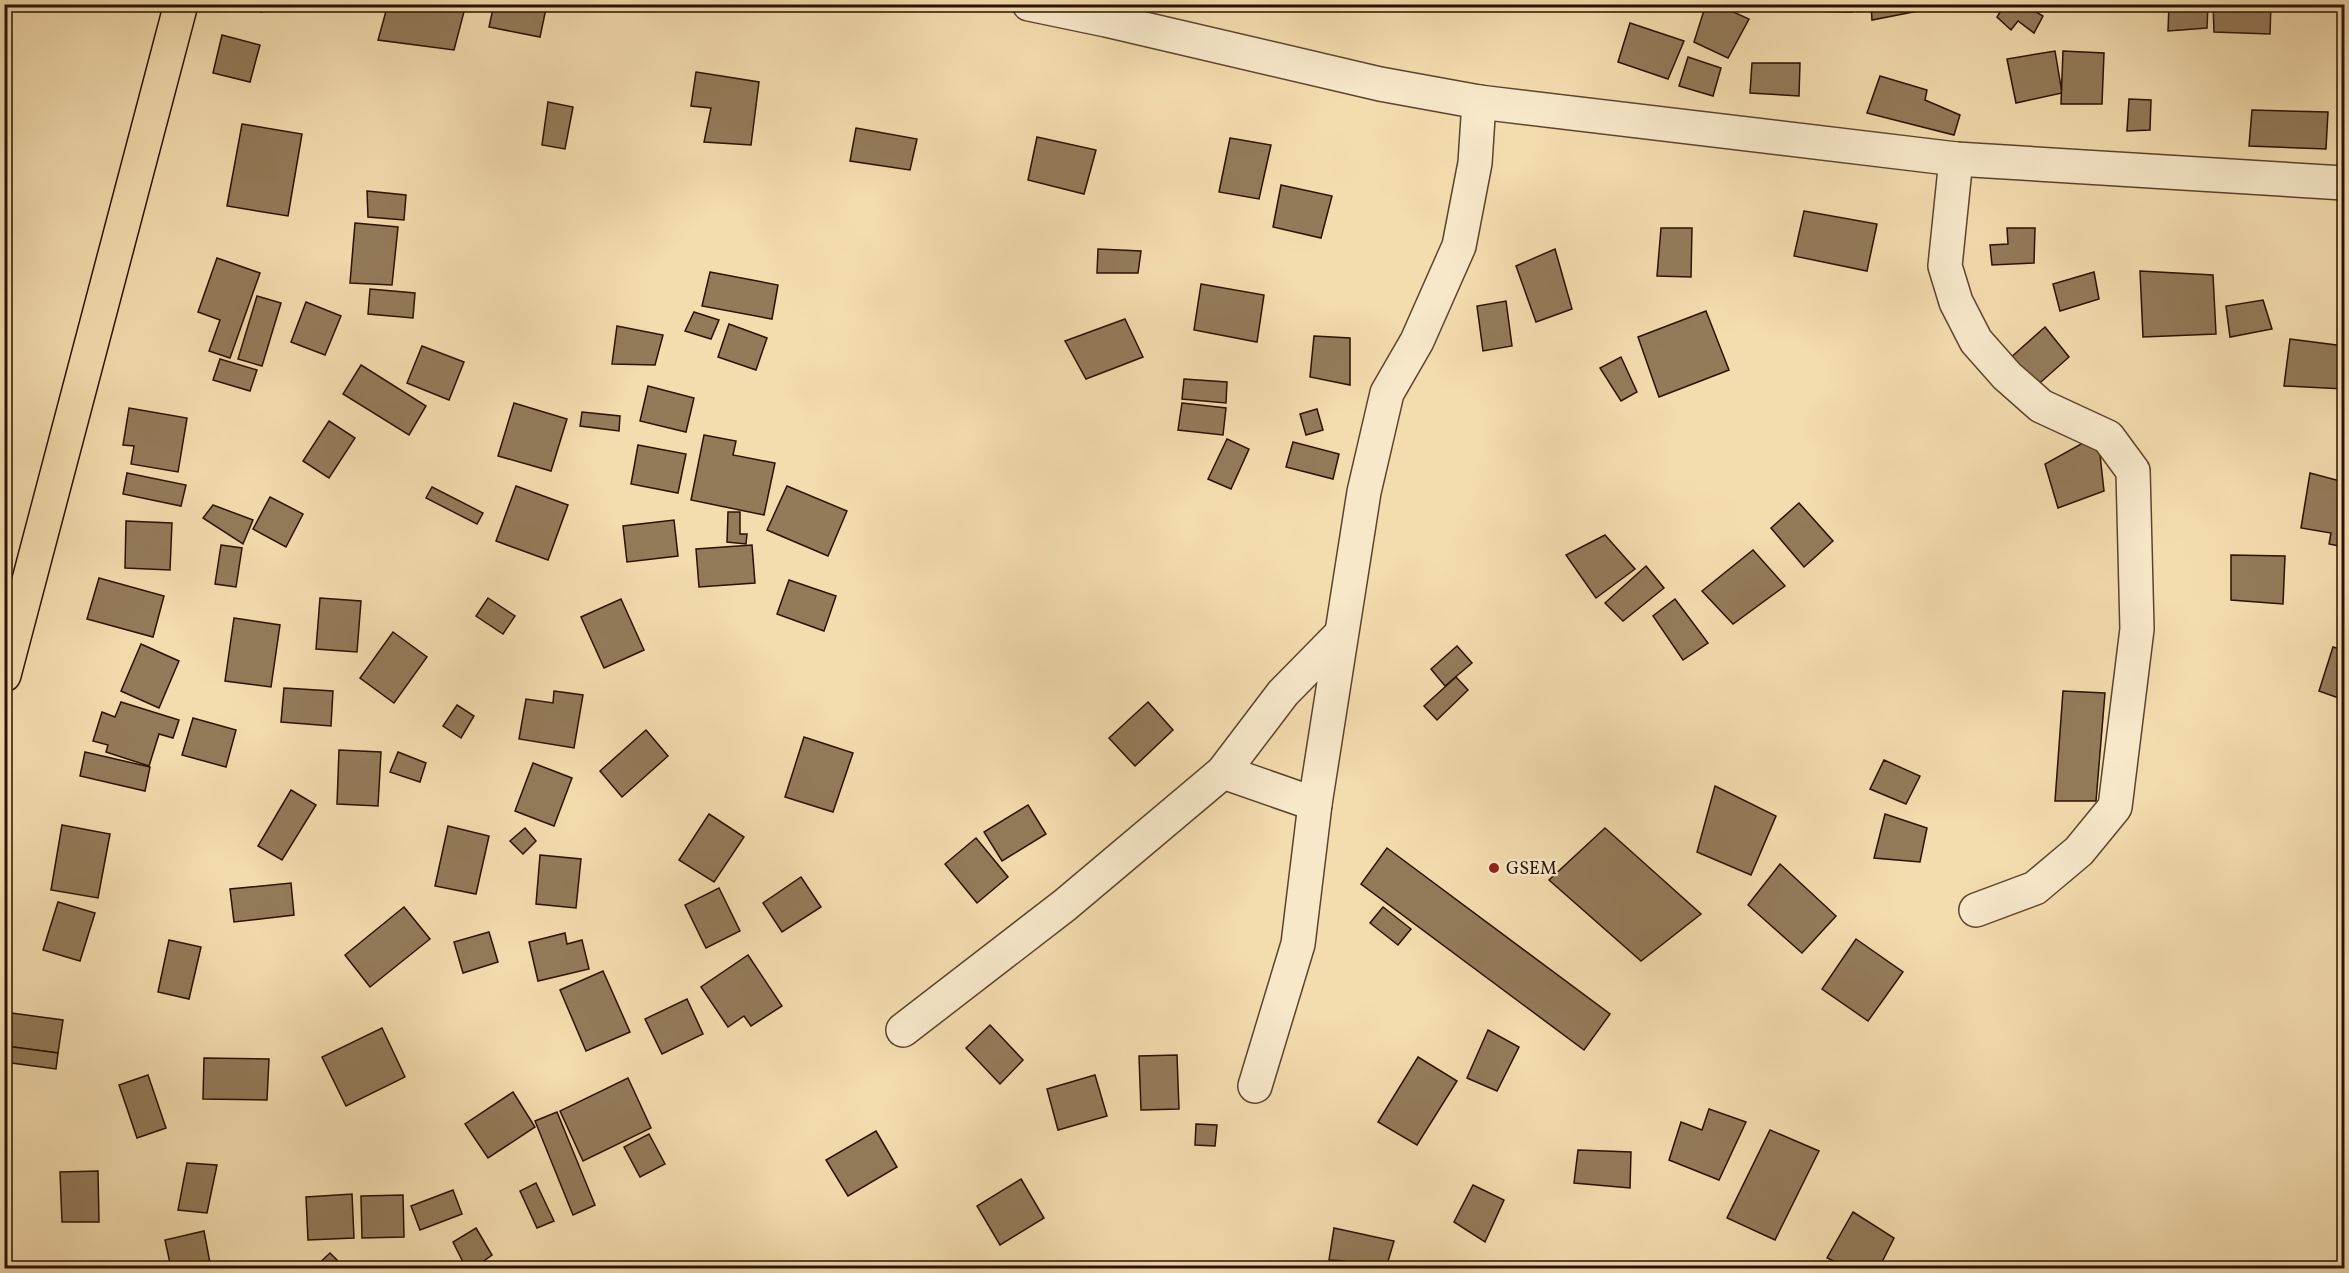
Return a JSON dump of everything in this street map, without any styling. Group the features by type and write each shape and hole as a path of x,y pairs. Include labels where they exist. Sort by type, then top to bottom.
{"main road":[{"path":"4,675 181,4"}],"street":[{"path":"1029,4 1380,84 1479,102 1956,159 2344,183"},
{"path":"1255,1086 1298,944 1315,804 1364,492 1387,393 1417,341 1459,246 1475,163 1479,102"},
{"path":"1956,159 1945,266 1956,302 1976,341 2007,376 2041,406 2108,437 2133,471 2137,629 2115,807 2079,851 2035,888 1976,910"},
{"path":"903,1030 1065,905 1223,772 1283,693 1341,634"},
{"path":"1223,772 1315,804"}],"building":[{"path":"238,4 268,4 262,12"},
{"path":"388,4 466,4 454,50 378,40"},
{"path":"494,4 547,4 540,37 489,27"},
{"path":"1451,4 1480,4 1477,11"},
{"path":"1706,4 1716,4 1749,19 1728,58 1694,42"},
{"path":"1813,4 1852,4 1852,12 1812,11"},
{"path":"1871,4 1934,4 1934,8 1872,20"},
{"path":"2005,4 2023,4 2043,16 2034,33 2018,21 2011,30 1997,17"},
{"path":"2169,4 2208,4 2207,28 2168,31"},
{"path":"2213,4 2271,4 2270,34 2214,32"},
{"path":"1630,23 1684,41 1668,79 1618,62"},
{"path":"222,35 260,45 250,82 213,73"},
{"path":"2055,51 2062,93 2016,103 2007,59"},
{"path":"2063,51 2104,53 2102,104 2061,104"},
{"path":"1688,57 1721,68 1713,96 1679,86"},
{"path":"1752,63 1800,63 1799,96 1750,93"},
{"path":"696,72 759,82 751,145 704,142 711,108 691,106"},
{"path":"1880,76 1927,90 1925,100 1960,115 1954,135 1867,113"},
{"path":"2129,99 2151,100 2150,130 2127,131"},
{"path":"548,102 573,107 565,149 542,145"},
{"path":"2252,110 2328,112 2326,149 2249,146"},
{"path":"242,124 302,134 288,216 227,206"},
{"path":"856,128 917,139 910,170 850,161"},
{"path":"1037,137 1096,150 1084,194 1028,180"},
{"path":"1230,138 1271,145 1259,199 1219,192"},
{"path":"1281,185 1332,196 1321,238 1273,227"},
{"path":"367,191 406,195 404,220 368,217"},
{"path":"1804,211 1877,224 1867,271 1794,256"},
{"path":"355,223 398,227 392,285 350,283"},
{"path":"1661,228 1692,228 1691,277 1657,276"},
{"path":"2007,228 2035,228 2034,263 1992,265 1990,245 2008,244"},
{"path":"1098,249 1141,251 1138,273 1097,273"},
{"path":"1555,249 1572,309 1536,322 1516,266"},
{"path":"217,258 260,273 230,358 209,351 220,320 198,312"},
{"path":"2140,271 2213,275 2216,334 2143,337"},
{"path":"710,272 778,285 772,319 702,306"},
{"path":"2094,272 2099,299 2060,311 2053,284"},
{"path":"1201,284 1264,295 1257,342 1194,330"},
{"path":"370,289 415,293 413,318 368,314"},
{"path":"257,296 281,303 262,366 238,359"},
{"path":"2263,300 2272,329 2230,337 2226,306"},
{"path":"1506,301 1512,346 1483,351 1477,306"},
{"path":"306,302 341,316 325,355 291,342"},
{"path":"1706,311 1729,370 1659,397 1638,337"},
{"path":"694,312 719,320 711,339 685,331"},
{"path":"1125,319 1143,357 1086,379 1065,341"},
{"path":"729,324 767,338 756,370 718,357"},
{"path":"617,326 663,335 655,365 612,364"},
{"path":"2045,327 2069,357 2033,389 2008,360"},
{"path":"1314,336 1350,338 1350,385 1310,377"},
{"path":"2290,339 2344,346 2344,389 2284,386"},
{"path":"422,346 464,362 449,400 407,383"},
{"path":"1621,357 1637,392 1621,401 1600,368"},
{"path":"220,359 257,370 250,391 213,380"},
{"path":"361,365 426,406 409,435 343,394"},
{"path":"1184,379 1227,382 1226,403 1182,399"},
{"path":"648,386 694,398 686,432 640,421"},
{"path":"514,403 567,419 551,471 498,456"},
{"path":"1182,403 1226,408 1223,435 1178,430"},
{"path":"129,408 187,418 178,472 131,464 134,446 123,445"},
{"path":"1317,409 1323,430 1306,435 1300,414"},
{"path":"582,412 620,416 619,431 580,426"},
{"path":"329,421 355,438 329,478 303,461"},
{"path":"704,435 736,441 733,455 775,463 764,515 691,500"},
{"path":"1227,439 1249,449 1231,489 1208,479"},
{"path":"2090,439 2100,455 2104,491 2058,508 2045,464"},
{"path":"1293,442 1339,454 1333,479 1286,467"},
{"path":"638,445 686,454 678,493 631,484"},
{"path":"127,473 186,485 181,506 123,494"},
{"path":"2310,473 2344,482 2344,547 2329,544 2331,533 2301,528"},
{"path":"516,486 568,505 548,560 496,541"},
{"path":"787,486 847,511 828,556 767,530"},
{"path":"432,487 483,513 477,524 426,498"},
{"path":"270,497 303,514 286,547 253,529"},
{"path":"1799,503 1833,541 1804,567 1771,528"},
{"path":"213,505 253,520 243,544 203,518"},
{"path":"728,512 740,512 740,534 747,534 746,544 727,542"},
{"path":"674,520 678,556 627,562 623,526"},
{"path":"126,521 172,523 170,570 125,568"},
{"path":"1605,535 1635,569 1596,598 1566,555"},
{"path":"221,545 242,548 236,587 215,584"},
{"path":"752,545 755,583 699,587 696,549"},
{"path":"1753,550 1785,586 1733,624 1702,591"},
{"path":"2231,555 2285,556 2283,604 2231,600"},
{"path":"1646,566 1664,588 1623,621 1605,603"},
{"path":"99,578 164,596 153,637 87,619"},
{"path":"789,580 836,596 824,631 777,614"},
{"path":"320,598 361,601 357,652 316,649"},
{"path":"488,598 515,616 503,634 476,616"},
{"path":"621,599 644,650 604,668 581,617"},
{"path":"1675,599 1708,643 1683,660 1653,616"},
{"path":"234,618 280,625 271,687 225,681"},
{"path":"393,632 427,657 394,703 360,678"},
{"path":"141,644 179,661 159,708 121,691"},
{"path":"1457,646 1472,663 1445,686 1431,669"},
{"path":"2333,647 2344,650 2344,700 2319,691"},
{"path":"1456,677 1468,690 1437,720 1424,706"},
{"path":"284,688 333,691 331,726 281,722"},
{"path":"554,691 583,695 574,748 519,739 526,699 553,703"},
{"path":"2063,691 2105,693 2096,801 2055,801"},
{"path":"121,702 179,720 173,738 159,734 149,766 106,752 108,745 93,741 102,712 115,717"},
{"path":"1148,702 1173,730 1135,766 1109,738"},
{"path":"457,705 474,716 461,738 443,726"},
{"path":"193,718 236,730 226,767 182,755"},
{"path":"646,730 668,756 622,797 600,771"},
{"path":"804,737 853,753 833,812 785,797"},
{"path":"339,750 381,752 378,806 337,804"},
{"path":"85,752 150,767 145,791 80,776"},
{"path":"398,752 426,763 420,782 390,772"},
{"path":"1884,760 1920,776 1906,804 1870,789"},
{"path":"533,763 572,778 554,826 515,811"},
{"path":"1715,786 1776,816 1751,875 1697,852"},
{"path":"291,790 316,805 282,860 258,846"},
{"path":"1028,805 1046,834 1002,861 984,832"},
{"path":"709,814 744,837 714,882 679,860"},
{"path":"1885,814 1927,828 1920,862 1874,858"},
{"path":"62,825 110,834 98,898 51,890"},
{"path":"448,826 489,836 476,894 435,886"},
{"path":"525,828 536,841 523,854 510,841"},
{"path":"1605,828 1701,914 1641,961 1549,880"},
{"path":"976,838 1008,877 977,903 945,864"},
{"path":"1387,848 1610,1014 1584,1050 1361,884"},
{"path":"540,855 581,859 576,908 536,904"},
{"path":"1780,864 1836,916 1802,953 1748,905"},
{"path":"801,877 821,907 782,932 763,903"},
{"path":"291,883 294,915 234,922 230,889"},
{"path":"719,888 740,931 706,948 685,905"},
{"path":"58,902 95,913 80,961 43,950"},
{"path":"404,907 430,939 370,987 345,955"},
{"path":"1383,907 1411,929 1398,945 1370,923"},
{"path":"489,932 498,962 463,973 454,942"},
{"path":"565,933 567,944 582,940 589,969 538,981 529,942"},
{"path":"1856,939 1903,972 1868,1021 1822,989"},
{"path":"169,940 201,947 189,999 158,992"},
{"path":"748,955 782,1006 751,1026 744,1016 728,1027 701,987"},
{"path":"603,971 630,1032 586,1051 560,990"},
{"path":"687,999 703,1034 662,1054 645,1019"},
{"path":"4,1012 63,1020 58,1053 4,1046"},
{"path":"990,1025 1023,1060 1000,1084 966,1048"},
{"path":"382,1028 405,1077 346,1106 322,1057"},
{"path":"1488,1030 1519,1047 1497,1091 1467,1078"},
{"path":"6,1046 58,1053 56,1069 4,1062"},
{"path":"1177,1055 1179,1109 1141,1110 1139,1056"},
{"path":"1418,1057 1457,1081 1417,1145 1378,1122"},
{"path":"204,1058 269,1059 267,1100 203,1099"},
{"path":"148,1075 166,1128 137,1138 119,1085"},
{"path":"1095,1075 1107,1116 1058,1130 1047,1089"},
{"path":"628,1078 651,1128 583,1161 560,1111"},
{"path":"513,1092 535,1127 488,1158 465,1124"},
{"path":"1709,1109 1746,1122 1719,1180 1669,1160 1681,1122 1702,1130"},
{"path":"557,1112 595,1205 573,1215 535,1121"},
{"path":"1196,1124 1217,1125 1215,1146 1195,1145"},
{"path":"1770,1130 1819,1151 1775,1240 1727,1218"},
{"path":"876,1131 897,1167 848,1196 826,1160"},
{"path":"649,1134 665,1164 640,1177 624,1147"},
{"path":"1578,1150 1631,1152 1630,1188 1574,1183"},
{"path":"187,1163 217,1165 207,1213 178,1210"},
{"path":"98,1171 99,1222 62,1222 60,1172"},
{"path":"1021,1179 1044,1218 1000,1245 977,1206"},
{"path":"536,1183 554,1221 537,1228 520,1191"},
{"path":"1473,1185 1504,1200 1485,1242 1454,1222"},
{"path":"453,1190 462,1214 420,1230 411,1206"},
{"path":"352,1194 354,1238 308,1240 306,1197"},
{"path":"403,1195 404,1237 362,1238 361,1196"},
{"path":"1853,1212 1894,1238 1879,1268 1849,1268 1827,1258"},
{"path":"476,1228 492,1255 474,1268 466,1268 453,1242"},
{"path":"1334,1228 1394,1241 1386,1268 1341,1268 1344,1261 1329,1260"},
{"path":"204,1231 211,1268 171,1268 165,1240"},
{"path":"330,1253 345,1268 314,1268"}],"place":[{"name":"GSEM","path":"1494,868"}]}
